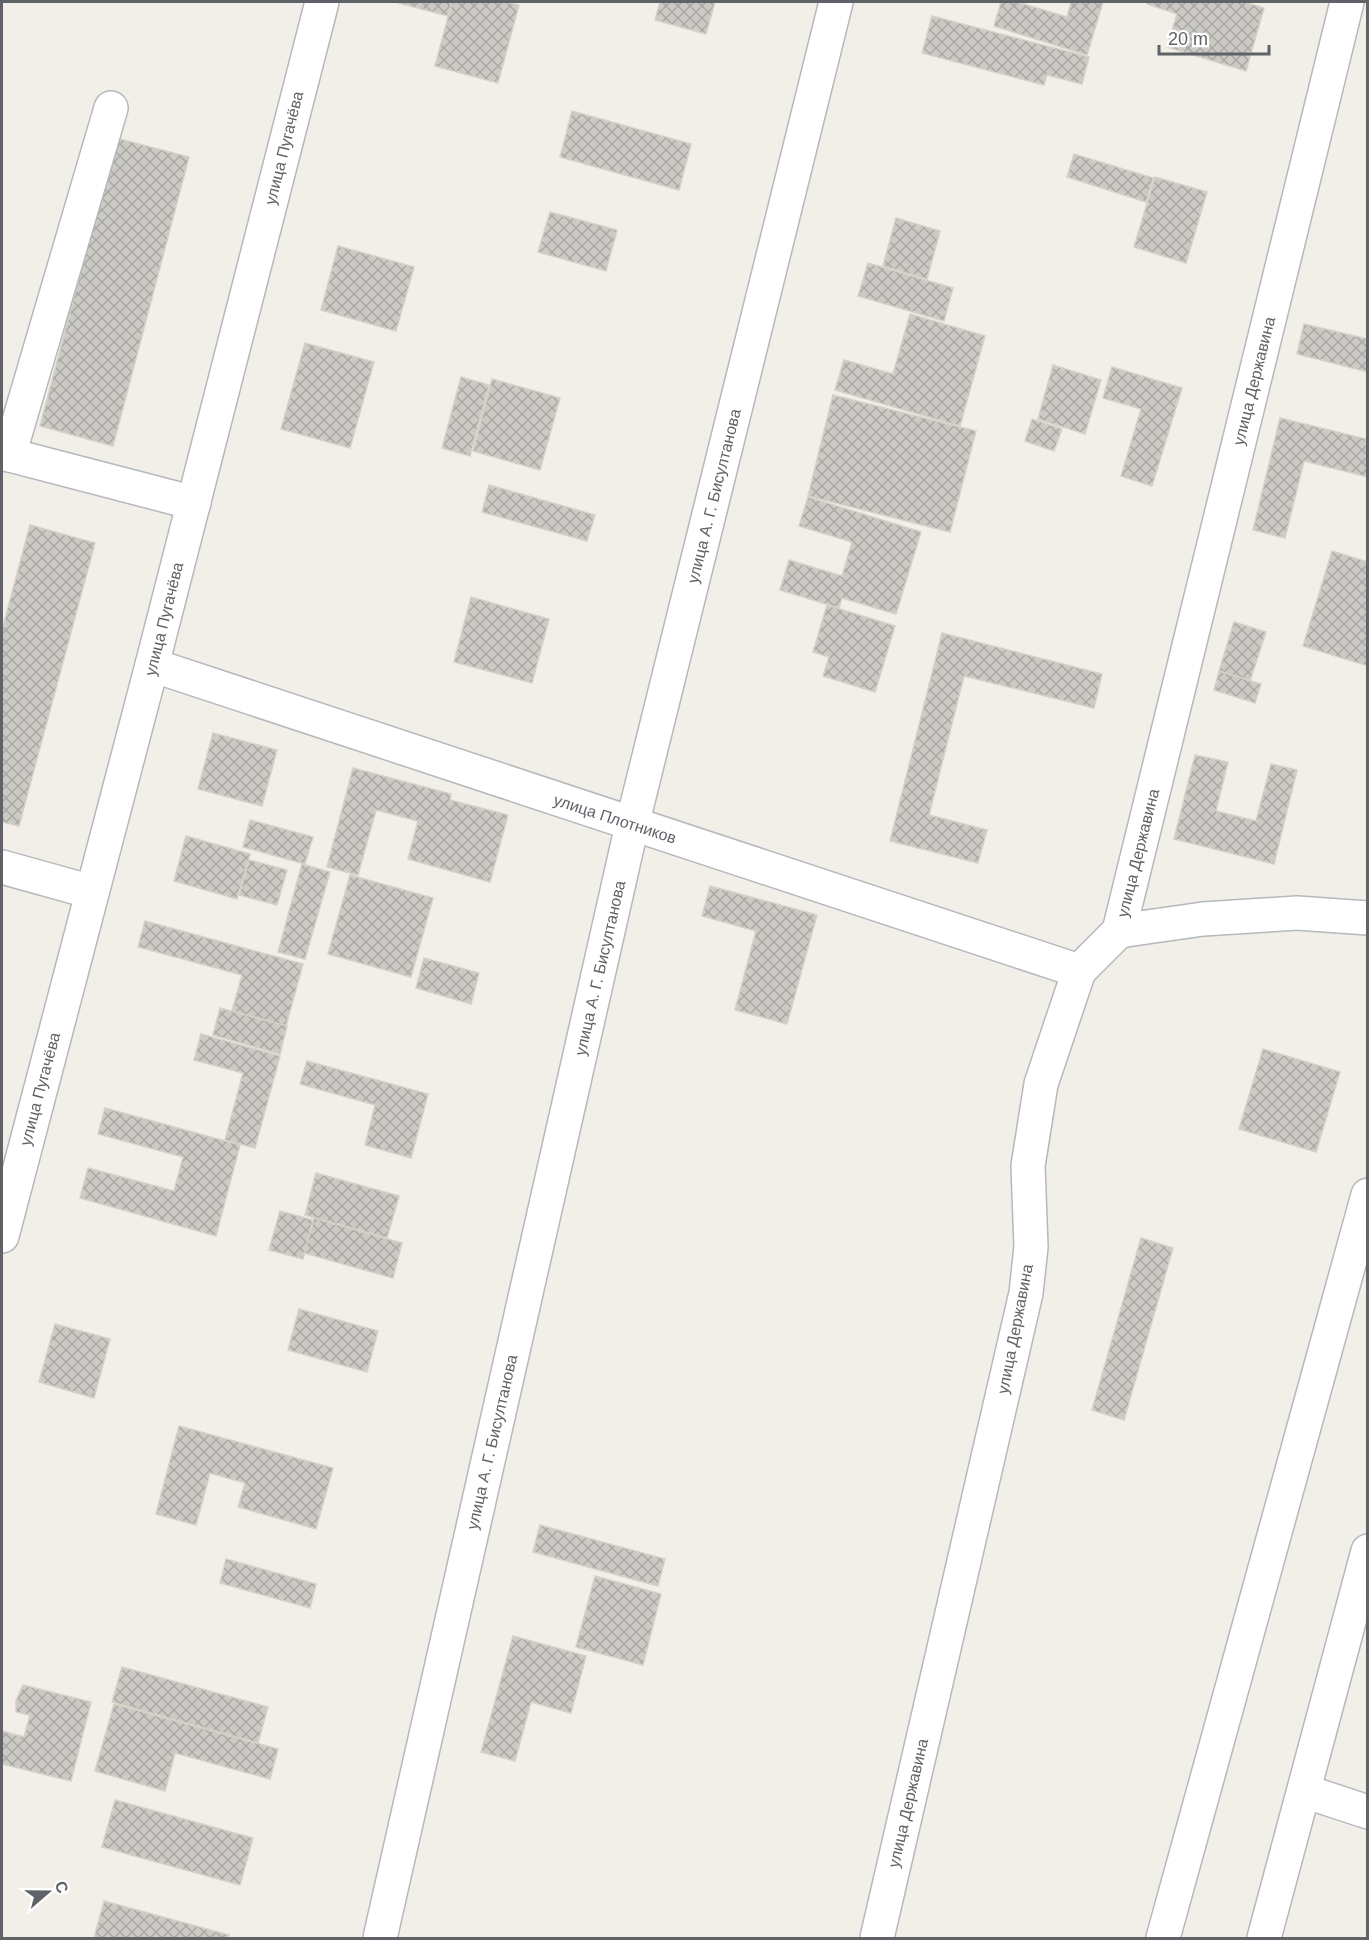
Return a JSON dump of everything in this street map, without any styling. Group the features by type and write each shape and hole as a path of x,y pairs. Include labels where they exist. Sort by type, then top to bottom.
{"street":[{"name":"улица Пугачёва","path":"2,1236 152,665 322,2"},
{"name":"улица А. Г. Бисултанова","path":"380,1938 632,825 836,2"},
{"name":"улица Державина","path":"877,1938 1026,1293 1031,1247 1028,1166 1041,1084 1079,971 1119,931 1347,2"},
{"path":"111,108 5,454 194,503"},
{"name":"улица Плотников","path":"152,665 1079,971"},
{"path":"2,867 93,892"},
{"path":"1119,931 1203,919 1297,913 1368,918"},
{"path":"1163,1938 1368,1195"},
{"path":"1264,1938 1368,1551"},
{"path":"1304,1791 1368,1812"}],"building":[{"path":"395,2 452,2 448,16"},
{"path":"452,2 505,2 519,5 498,83 435,66"},
{"path":"660,2 715,2 706,34 655,20"},
{"path":"1001,2 1017,2 1067,17 1071,2 1103,2 1087,55 994,26"},
{"path":"1147,2 1244,2 1264,8 1246,71 1167,47 1177,14 1147,4"},
{"path":"932,16 1089,57 1082,84 1047,75 1044,85 922,53"},
{"path":"572,111 691,144 679,190 560,157"},
{"path":"116,138 189,157 113,446 40,426"},
{"path":"1074,154 1153,178 1146,202 1067,177"},
{"path":"1155,177 1207,192 1186,263 1134,247"},
{"path":"550,212 617,230 606,271 538,252"},
{"path":"896,218 940,231 927,279 883,266"},
{"path":"338,246 414,267 396,331 321,310"},
{"path":"868,263 953,288 944,321 858,296"},
{"path":"910,314 985,336 960,426 835,390 844,360 893,374"},
{"path":"1304,324 1368,339 1368,372 1297,354"},
{"path":"305,343 374,362 350,448 281,429"},
{"path":"1053,365 1101,380 1085,434 1038,419"},
{"path":"1112,367 1182,388 1152,486 1121,476 1141,409 1103,398"},
{"path":"461,377 489,385 470,456 442,448"},
{"path":"492,379 560,398 540,470 473,451"},
{"path":"833,395 976,431 950,532 808,496"},
{"path":"1280,418 1366,439 1365,444 1368,444 1368,477 1304,461 1285,538 1253,530"},
{"path":"1032,419 1062,429 1054,451 1025,441"},
{"path":"489,485 595,515 587,541 482,512"},
{"path":"808,497 921,532 896,614 842,598 839,608 780,590 789,560 842,576 852,542 799,526"},
{"path":"30,525 95,543 19,826 2,822 2,630"},
{"path":"1332,551 1368,562 1368,666 1303,646"},
{"path":"471,597 549,619 532,683 454,662"},
{"path":"827,605 895,626 875,692 823,676 829,657 813,652"},
{"path":"1234,622 1266,632 1250,681 1219,671"},
{"path":"942,633 1102,674 1094,708 964,676 929,815 987,830 978,863 890,841"},
{"path":"1219,671 1261,684 1255,703 1214,690"},
{"path":"213,733 277,750 262,806 198,789"},
{"path":"1195,755 1228,762 1216,811 1256,821 1271,764 1297,770 1274,864 1174,839"},
{"path":"353,768 451,794 450,800 508,815 490,882 408,859 418,821 376,810 358,875 327,867"},
{"path":"250,820 313,837 305,864 243,847"},
{"path":"186,836 250,854 237,899 174,881"},
{"path":"249,860 287,870 277,905 239,895"},
{"path":"302,864 330,872 305,959 278,952"},
{"path":"350,875 433,898 411,977 328,954"},
{"path":"710,886 817,915 787,1024 735,1010 756,931 702,916"},
{"path":"145,921 303,964 286,1026 232,1011 242,975 138,947"},
{"path":"424,958 479,973 471,1004 416,988"},
{"path":"220,1008 287,1026 280,1054 213,1035"},
{"path":"201,1034 280,1056 255,1148 225,1140 243,1073 194,1060"},
{"path":"1263,1049 1340,1072 1316,1152 1239,1129"},
{"path":"307,1061 428,1094 411,1158 365,1145 375,1105 300,1084"},
{"path":"105,1108 240,1145 216,1236 80,1198 88,1168 174,1191 183,1157 98,1134"},
{"path":"316,1173 399,1196 387,1238 305,1215"},
{"path":"280,1211 313,1220 303,1259 269,1250"},
{"path":"314,1218 402,1243 393,1278 304,1253"},
{"path":"1141,1238 1173,1248 1124,1420 1092,1410"},
{"path":"299,1309 378,1331 367,1372 288,1350"},
{"path":"55,1324 110,1339 94,1398 39,1382"},
{"path":"179,1426 333,1468 316,1529 238,1507 245,1483 210,1473 196,1525 156,1514"},
{"path":"540,1525 665,1559 658,1586 533,1552"},
{"path":"226,1559 316,1584 310,1608 220,1583"},
{"path":"595,1576 661,1594 643,1665 576,1647"},
{"path":"513,1636 586,1656 571,1713 531,1702 515,1761 481,1752"},
{"path":"122,1667 268,1707 258,1743 112,1702"},
{"path":"23,1685 91,1702 71,1781 2,1764 2,1731 24,1737 30,1715 16,1712 16,1701"},
{"path":"114,1704 278,1749 270,1779 175,1753 165,1791 95,1771"},
{"path":"115,1800 253,1838 240,1885 102,1847"},
{"path":"104,1901 229,1935 228,1938 94,1938"}]}
